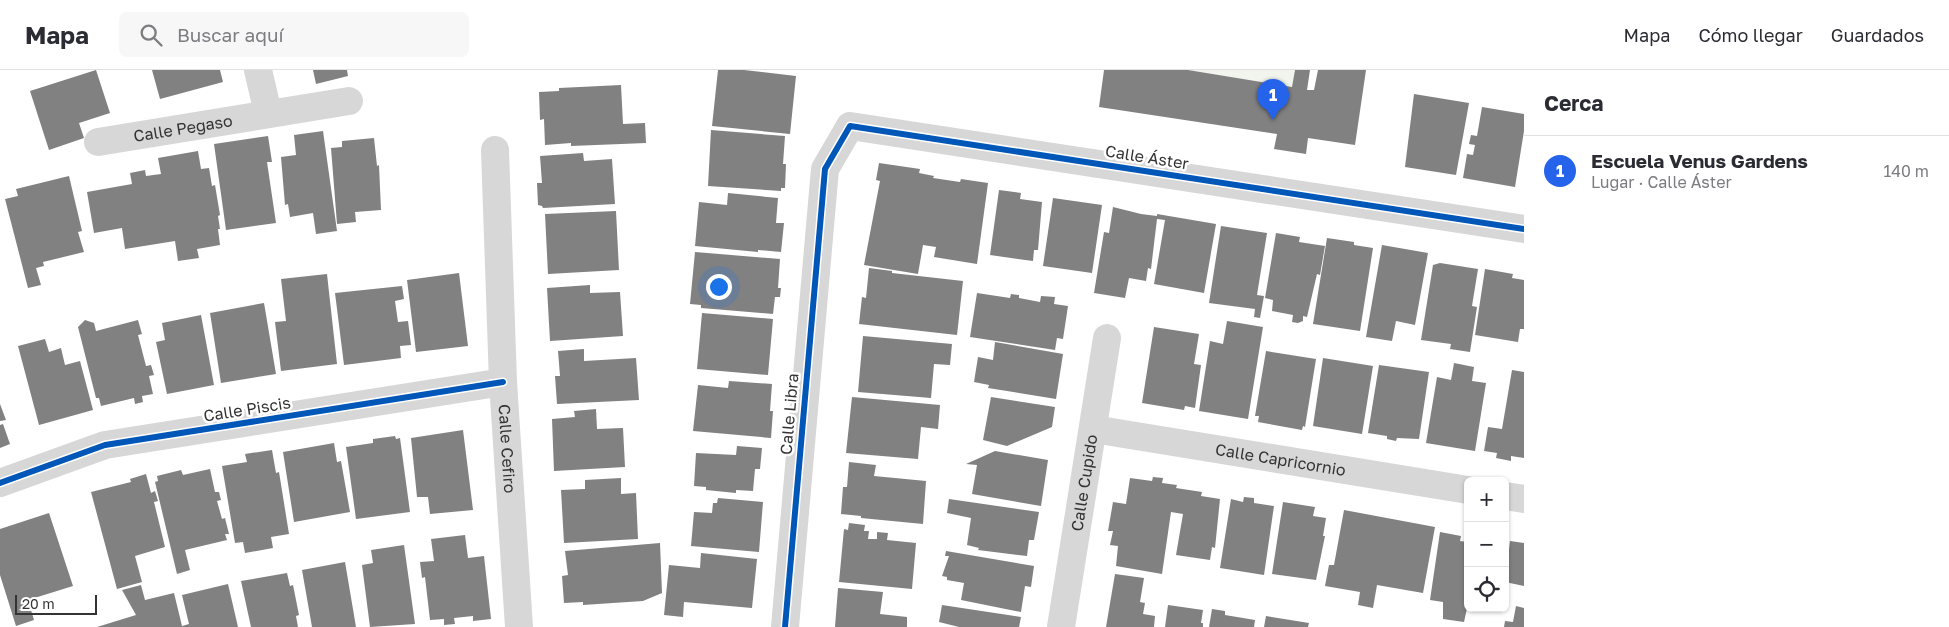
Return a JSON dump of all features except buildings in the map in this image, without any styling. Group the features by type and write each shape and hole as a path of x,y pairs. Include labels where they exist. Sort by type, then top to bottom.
{"street":[{"path":"258,70 268,113"},
{"name":"Calle Pegaso","path":"98,142 349,101"},
{"name":"Calle Áster","path":"822,204 825,169 850,126 1524,229"},
{"name":"Calle Cefiro","path":"495,150 503,382 519,627"},
{"name":"Calle Libra","path":"785,627 822,204"},
{"name":"Calle Cupido","path":"1062,627 1106,338"},
{"name":"Calle Piscis","path":"0,483 105,446 503,382"},
{"name":"Calle Capricornio","path":"1093,429 1464,489"},
{"path":"1509,497 1524,499"}],"shaded area":[{"path":"1188,70 1295,70 1292,87"}],"cycle path":[{"path":"785,627 825,169 850,126 1524,229"},
{"path":"0,483 105,445 503,382"}],"place":[{"name":"Escuela Venus Gardens","path":"1273,120"}]}
